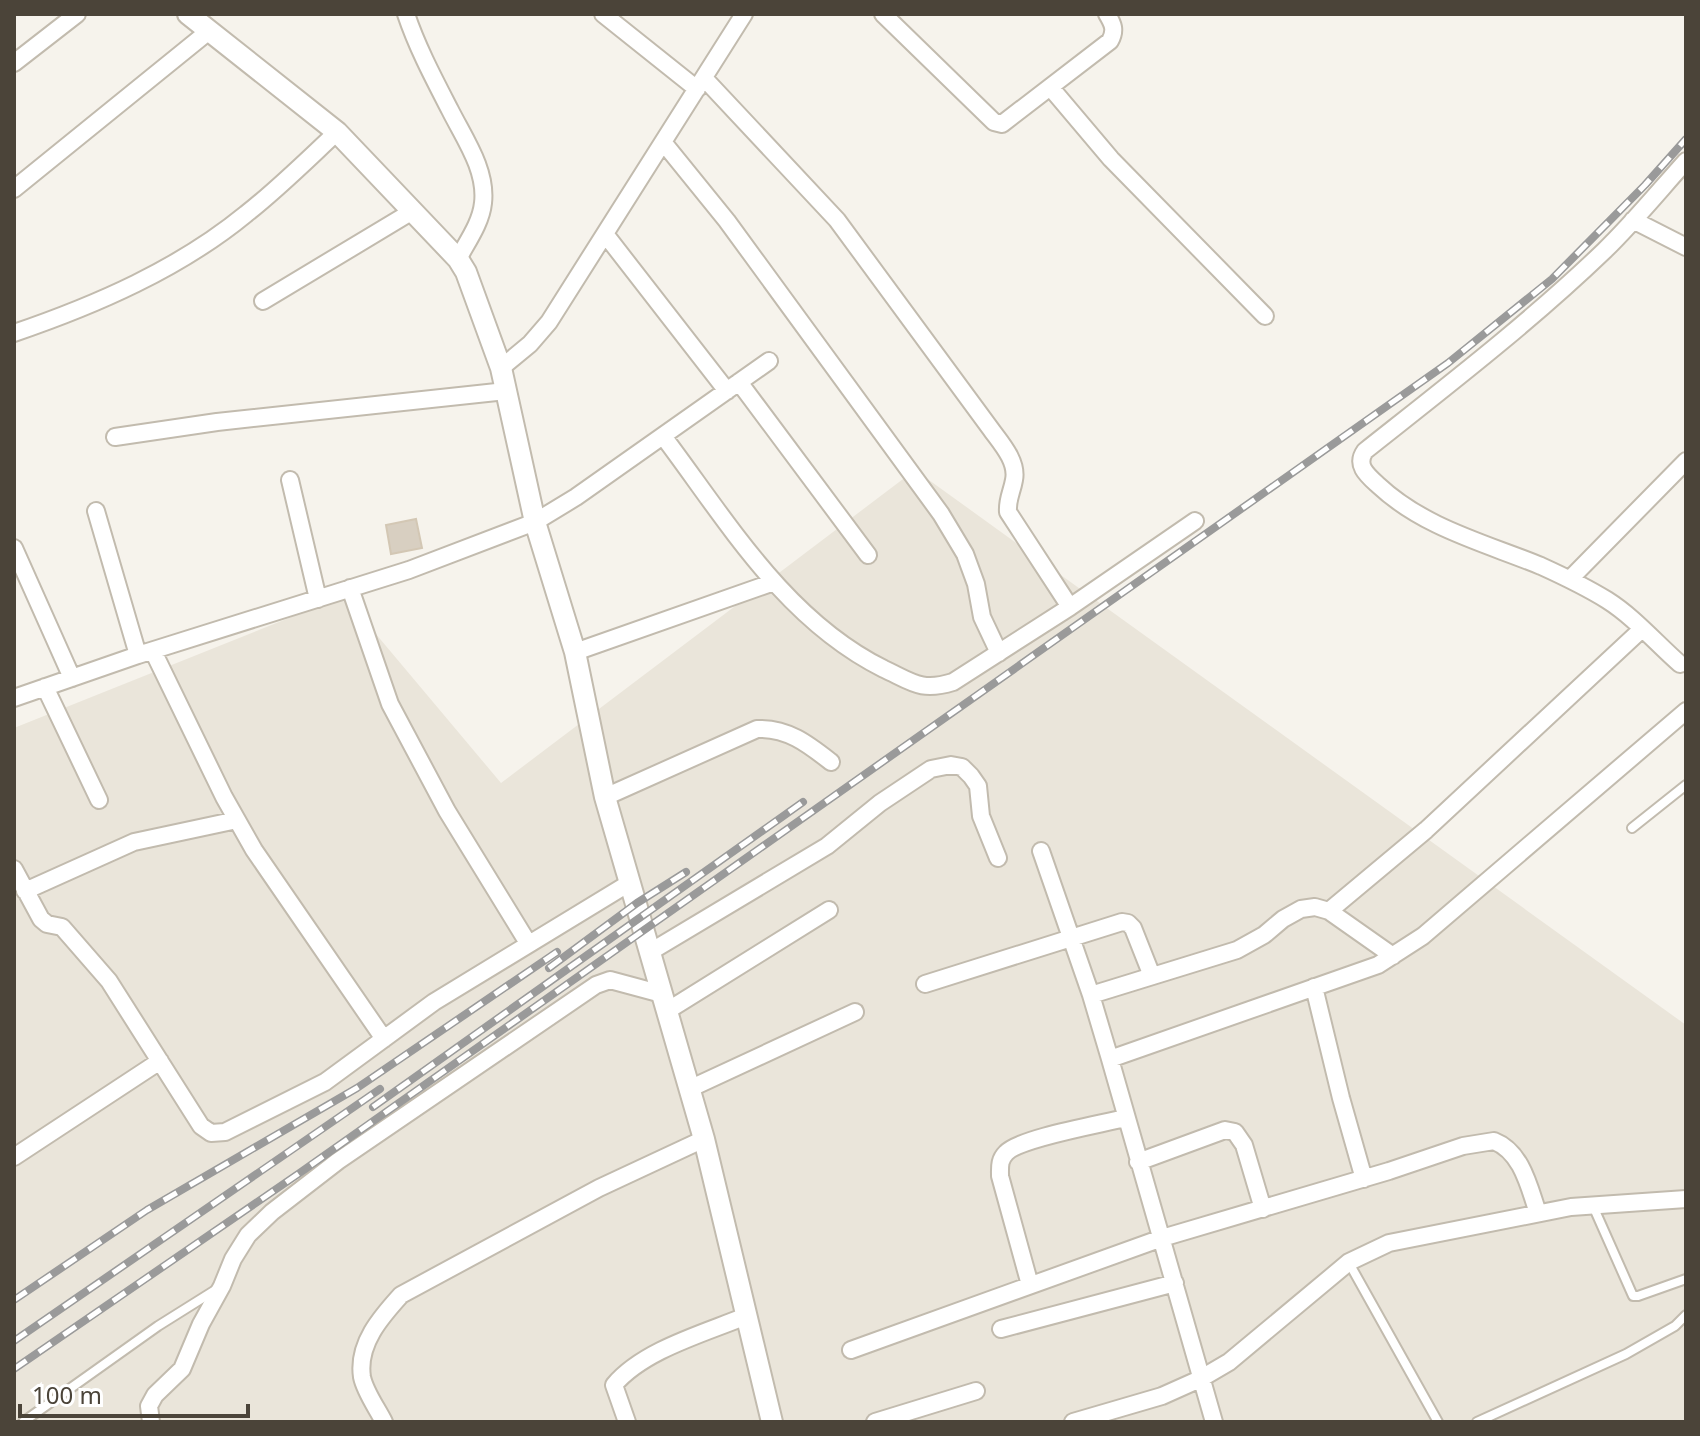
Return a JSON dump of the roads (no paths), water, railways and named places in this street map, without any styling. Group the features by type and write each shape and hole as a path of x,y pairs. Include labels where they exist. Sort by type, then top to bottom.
{"street":[{"path":"14,63 77,14"},
{"path":"188,14 337,132 458,259 466,272 501,368 535,522 575,652 605,797 704,1139 772,1422"},
{"path":"406,14 427,65 478,166 483,187 480,217 458,259"},
{"path":"603,14 700,84 837,220 1011,459 1015,471 1007,501 1008,512 1070,607"},
{"path":"501,368 530,344 549,322 744,14"},
{"path":"883,14 994,122 1002,124 1110,41 1114,33 1107,14"},
{"path":"14,189 209,31"},
{"path":"1051,88 1111,159 1195,241 1265,316"},
{"path":"14,333 126,289 202,246 246,215 337,132"},
{"path":"663,142 727,221 941,514 965,554 976,584 982,617 999,653"},
{"path":"1684,665 1607,600 1570,579 1492,549 1413,512 1368,475 1361,466 1360,457 1510,336 1584,270 1686,161"},
{"path":"263,301 411,212"},
{"path":"1633,220 1686,247"},
{"path":"605,234 868,555"},
{"path":"14,698 145,653 409,570 535,522 769,361"},
{"path":"115,437 217,422 506,391"},
{"path":"663,436 774,582 801,611 867,660 920,686 935,688 953,682 1195,521"},
{"path":"1570,579 1686,461"},
{"path":"290,480 318,599"},
{"path":"96,511 145,653 237,820 314,940 384,1039"},
{"path":"14,548 72,678"},
{"path":"575,652 774,582"},
{"path":"350,588 390,704 447,811 528,943"},
{"path":"1329,911 1426,830 1642,629"},
{"path":"45,687 99,800"},
{"path":"1110,1059 1378,965 1393,956 1423,936 1686,711"},
{"path":"605,797 757,729 783,732 801,739 831,762"},
{"path":"650,952 827,846 880,803 931,769 951,765 962,767 971,776 978,786 981,816 998,858"},
{"path":"25,891 134,842 237,820"},
{"path":"1041,851 1091,995 1214,1422"},
{"path":"14,869 41,919 47,924 62,927 109,981 201,1126 211,1133 225,1132 325,1082 434,1002 631,882"},
{"path":"1091,995 1237,950 1301,909 1315,907 1329,911 1393,956"},
{"path":"665,1003 829,910"},
{"path":"925,984 1122,922 1133,928 1152,976"},
{"path":"151,1422 149,1406 155,1395 182,1369 233,1259 248,1235 272,1212 338,1161 596,985 610,980 665,1003"},
{"path":"1314,987 1364,1179"},
{"path":"689,1089 855,1012"},
{"path":"14,1157 160,1061"},
{"path":"1030,1285 1000,1176 1000,1163 1007,1151 1028,1141 1125,1118"},
{"path":"1138,1162 1225,1130 1235,1132 1244,1145 1263,1209"},
{"path":"384,1422 362,1379 362,1359 370,1336 382,1316 401,1295 599,1188 704,1139"},
{"path":"851,1350 1162,1238 1364,1179 1463,1146 1494,1141 1513,1154 1538,1213"},
{"path":"1073,1422 1162,1396 1200,1379 1229,1362 1349,1262 1389,1243 1592,1205 1686,1199"},
{"path":"1001,1329 1175,1283"},
{"path":"627,1422 614,1385 629,1368 746,1316"},
{"path":"875,1422 976,1391"}],"lane":[{"path":"1632,828 1686,785"},
{"path":"1592,1205 1633,1296 1686,1279"},
{"path":"1349,1262 1438,1422"},
{"path":"23,1422 158,1326 222,1286"},
{"path":"1477,1422 1626,1354 1675,1326 1686,1315"}],"railway":[{"path":"14,1369 301,1172 1448,363 1552,279 1686,139"},
{"path":"373,1107 803,802"},
{"path":"549,968 637,903 686,872"},
{"path":"14,1300 147,1210 357,1088 557,952"},
{"path":"14,1341 380,1089"}]}
